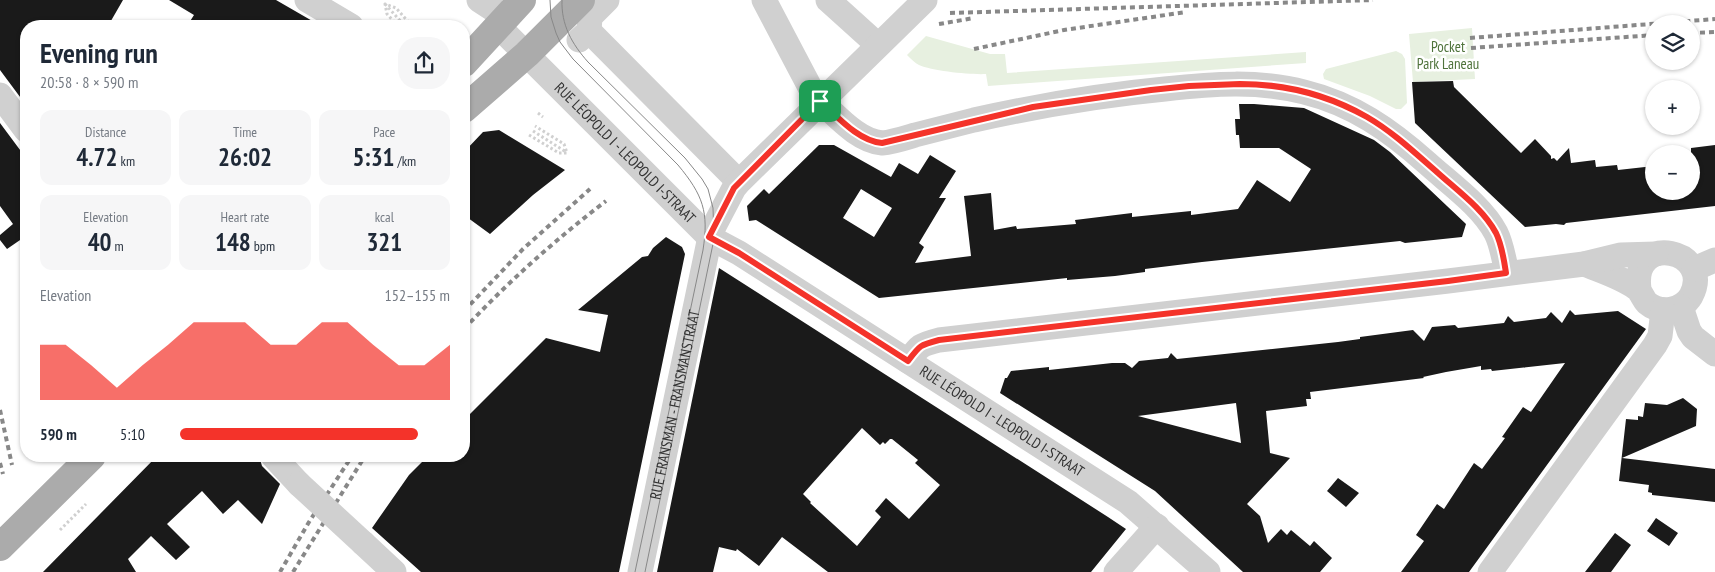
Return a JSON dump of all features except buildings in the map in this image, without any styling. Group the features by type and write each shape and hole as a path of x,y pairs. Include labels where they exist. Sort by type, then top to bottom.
{"main road":[{"path":"470,102 527,54 581,0"},
{"path":"470,55 508,14"},
{"path":"0,547 86,462"}],"street":[{"path":"307,0 340,20"},
{"name":"RUE LÉOPOLD I - LEOPOLD I-STRAAT","path":"480,0 508,14 527,54 715,234 1128,502 1208,572"},
{"path":"607,0 590,17 586,41 707,163"},
{"path":"764,0 817,97 863,137 882,143 1033,107 1151,90 1189,86 1259,84 1280,86 1306,92 1366,116 1383,127 1404,143 1461,194 1487,220 1496,232 1502,250 1506,273"},
{"path":"828,0 869,37"},
{"name":"RUE FRANSMAN - FRANSMANSTRAAT","path":"640,572 702,280 715,234 734,188 764,150 817,97 925,0"},
{"path":"0,95 20,122"},
{"path":"688,145 707,163 732,175"},
{"path":"908,361 922,344 939,340 1448,281 1584,264 1621,255 1667,252 1678,254 1687,260 1704,265 1689,300 1672,308 1648,303 1639,289 1638,281 1641,268 1650,257 1656,254"},
{"path":"1584,264 1639,289"},
{"path":"1672,308 1689,332 1715,354"},
{"path":"1490,572 1655,346 1672,308"},
{"path":"279,462 299,484 394,572"},
{"path":"1116,572 1157,526"}],"path":[{"path":"385,4 400,20"},
{"path":"385,4 387,14 392,20"},
{"path":"385,4 396,8 407,20"},
{"path":"538,113 543,117"},
{"path":"535,126 564,144 568,153"},
{"path":"533,131 568,153"},
{"path":"529,135 559,153 568,153"},
{"path":"60,530 86,504"}],"green space":[{"name":"Pocket Park Laneau","path":"1472,28 1475,79 1413,82 1409,34"},
{"path":"926,36 990,54 1005,54 1007,73 1306,52 1306,63 988,86 986,74 942,71 914,62 907,55"},
{"path":"1396,51 1402,54 1405,59 1407,103 1401,109 1396,109 1370,96 1324,79 1323,74 1326,69"}],"tram line":[{"path":"550,0 551,17 560,42 573,59 678,165 698,195 704,214 705,237 703,250 635,572"},
{"path":"562,0 563,18 572,41 577,48 588,62 685,158 708,189 713,208 714,239 645,572"}],"railway":[{"path":"950,13 1373,0"},
{"path":"974,49 1064,30 1186,12"},
{"path":"939,24 974,18"},
{"path":"1470,38 1715,19"},
{"path":"1700,33 1715,32"},
{"path":"1471,48 1645,36"},
{"path":"470,305 523,249 590,189"},
{"path":"470,323 532,262 606,201"},
{"path":"0,410 12,465"},
{"path":"280,572 309,522 348,462"},
{"path":"293,572 361,462"},
{"path":"0,463 3,474"}],"route":[{"path":"1259,84 1280,86 1306,92 1366,116 1383,127 1461,194 1476,208 1496,232 1502,250 1506,273 939,340 922,344 908,361 739,253 709,237 734,188 820,101 863,137 882,143 1033,107 1151,90 1189,86 1259,84"}]}
